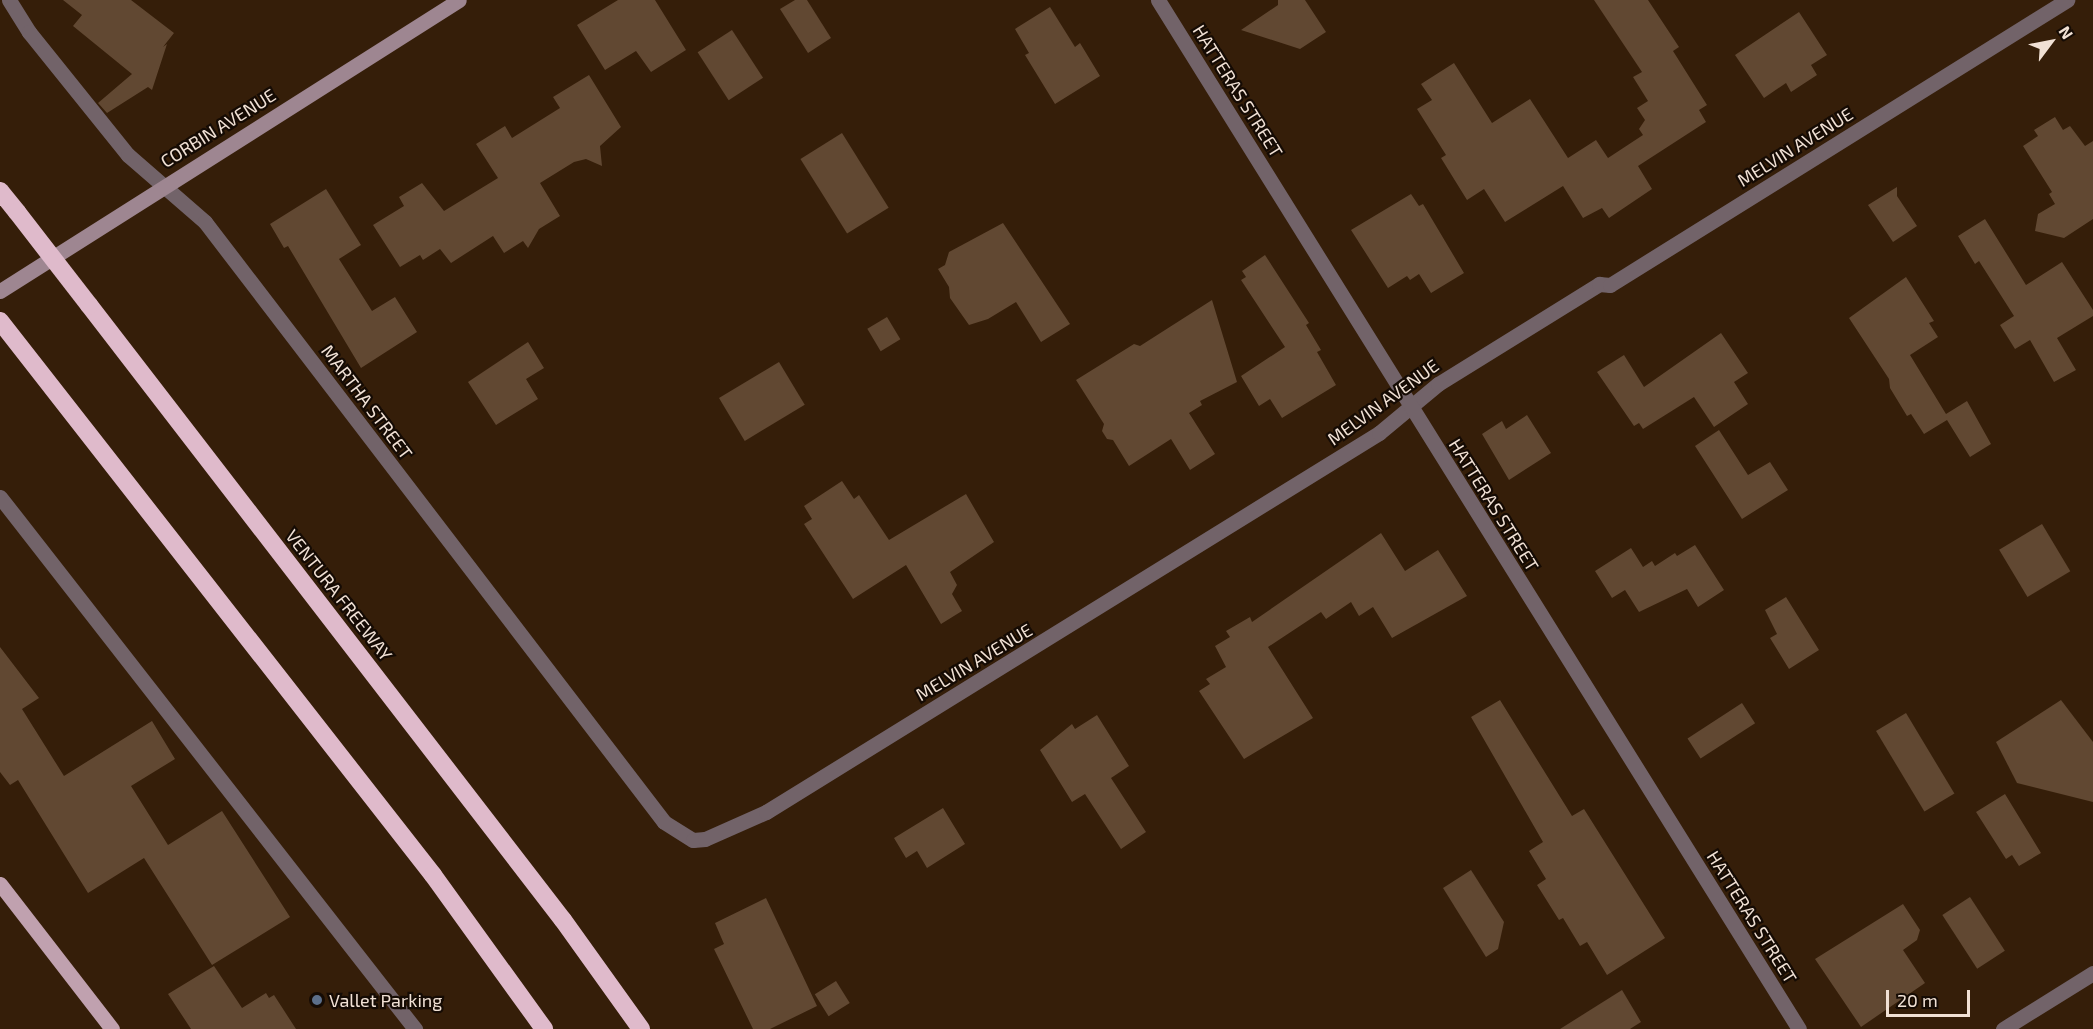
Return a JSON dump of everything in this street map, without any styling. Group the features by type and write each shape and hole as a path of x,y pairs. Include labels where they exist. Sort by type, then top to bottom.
{"highway":[{"name":"VENTURA FREEWAY","path":"0,191 563,920 641,1029"},
{"path":"0,321 433,875 544,1029"}],"main road":[{"name":"CORBIN AVENUE","path":"0,291 459,0"},
{"path":"0,884 112,1029"}],"street":[{"name":"MARTHA STREET","path":"9,0 29,32 128,155 205,222 664,822 683,837"},
{"name":"HATTERAS STREET","path":"1158,0 1799,1029"},
{"name":"MELVIN AVENUE","path":"683,837 705,839 766,812 1379,433 1438,384 1599,284 1610,285 2067,0"},
{"path":"0,497 415,1029"},
{"path":"2003,1029 2093,973"}],"building":[{"path":"63,0 131,0 174,33 163,47 167,44 152,90 148,87 107,113 98,103 132,74 73,26 82,15"},
{"path":"618,0 655,0 686,50 651,72 636,51 605,70 577,25"},
{"path":"795,0 807,0 831,38 808,53 780,9"},
{"path":"1278,0 1305,0 1326,32 1300,49 1241,30 1278,5"},
{"path":"1594,0 1648,0 1679,47 1673,51 1707,105 1699,110 1706,122 1638,166 1652,189 1609,218 1602,208 1583,218 1563,186 1505,222 1484,189 1467,200 1441,158 1446,155 1417,109 1432,100 1421,84 1454,63 1492,123 1530,99 1568,158 1596,140 1608,158 1643,135 1639,129 1645,120 1637,108 1648,101 1633,77 1642,72"},
{"path":"1050,7 1075,47 1080,43 1100,76 1055,104 1025,55 1029,53 1015,29"},
{"path":"1799,12 1827,55 1811,65 1817,75 1791,92 1786,83 1764,98 1735,55"},
{"path":"732,30 763,78 729,100 698,52"},
{"path":"589,75 621,127 600,146 602,166 586,159 574,162 540,183 560,216 539,229 528,248 523,241 504,253 493,236 451,263 440,249 423,260 420,255 400,267 373,225 404,206 399,197 422,183 444,211 498,178 476,144 505,126 512,138 560,108 553,97"},
{"path":"2055,117 2063,130 2070,126 2085,146 2093,141 2093,219 2064,238 2035,231 2038,214 2055,204 2049,194 2052,192 2023,146 2038,136 2034,130"},
{"path":"842,133 889,208 847,234 800,159"},
{"path":"1897,187 1897,196 1917,226 1893,242 1868,205"},
{"path":"326,189 361,245 339,259 372,311 395,297 417,332 361,368 288,246 284,248 270,224"},
{"path":"1411,194 1419,206 1423,204 1464,273 1431,293 1419,274 1410,280 1407,276 1388,288 1351,230"},
{"path":"1985,219 2026,285 2062,262 2093,310 2093,316 2057,338 2076,370 2054,382 2030,340 2015,349 2000,325 2014,316 1979,261 1975,264 1958,236"},
{"path":"1003,223 1070,324 1041,342 1016,302 988,319 969,325 950,298 949,287 938,269 945,265 949,252"},
{"path":"1265,255 1309,323 1306,325 1321,350 1317,352 1336,385 1282,418 1270,399 1259,406 1241,376 1285,347 1241,280 1246,277 1242,271"},
{"path":"1906,277 1934,321 1929,323 1938,337 1910,355 1946,414 1967,401 1991,444 1970,457 1947,420 1924,434 1911,414 1907,416 1890,388 1889,379 1849,318"},
{"path":"1212,300 1237,382 1200,401 1202,405 1189,413 1215,454 1190,470 1171,439 1129,466 1113,440 1107,439 1102,431 1104,424 1076,380 1134,344 1140,346"},
{"path":"887,317 900,339 881,351 867,329"},
{"path":"1721,333 1748,373 1734,382 1748,404 1714,427 1694,397 1643,429 1639,423 1634,426 1597,372 1624,355 1644,387"},
{"path":"528,342 544,368 526,379 538,399 496,425 468,382"},
{"path":"779,362 805,405 745,441 719,398"},
{"path":"1527,415 1551,453 1509,480 1482,434 1502,421 1506,429"},
{"path":"1719,430 1748,475 1770,462 1788,490 1742,519 1695,446"},
{"path":"842,481 854,499 859,495 889,540 966,494 994,542 950,572 957,585 952,594 962,611 941,624 906,565 853,599 804,524 812,519 804,506"},
{"path":"2042,524 2070,571 2027,597 1999,550"},
{"path":"1381,533 1405,571 1438,550 1467,596 1392,638 1373,607 1359,616 1351,602 1326,619 1321,612 1268,647 1313,718 1244,759 1199,691 1210,684 1206,679 1226,667 1215,646 1230,637 1226,631 1250,617 1252,622"},
{"path":"1695,545 1724,590 1698,607 1687,589 1639,612 1625,590 1612,598 1595,571 1631,548 1643,567 1652,561 1655,566 1675,553 1677,556"},
{"path":"1786,597 1819,650 1789,669 1770,638 1777,634 1765,610"},
{"path":"0,647 39,698 22,709 64,776 152,721 175,759 131,786 168,845 222,811 290,917 212,965 144,858 88,893 18,780 10,785 0,772"},
{"path":"1500,700 1572,816 1584,809 1665,938 1607,975 1587,942 1580,946 1563,918 1559,920 1537,885 1546,879 1529,851 1543,842 1471,717"},
{"path":"2061,700 2093,742 2093,802 2017,783 1996,742"},
{"path":"1742,703 1755,723 1701,759 1687,738"},
{"path":"1906,713 1954,794 1924,812 1876,731"},
{"path":"1097,715 1129,766 1111,778 1146,832 1121,849 1085,794 1072,802 1040,750 1072,724 1075,729"},
{"path":"2005,794 2041,853 2019,866 2012,855 2006,859 1976,812"},
{"path":"943,808 965,844 927,868 917,851 906,858 894,838"},
{"path":"1471,870 1504,922 1498,949 1486,957 1443,888"},
{"path":"1970,897 2005,951 1977,969 1942,915"},
{"path":"766,898 817,1006 770,1029 753,1029 714,949 724,944 715,923"},
{"path":"1903,904 1920,930 1917,940 1903,950 1925,983 1861,1027 1815,959"},
{"path":"214,966 242,1008 266,993 269,998 274,995 296,1029 191,1029 168,994"},
{"path":"836,981 850,1003 829,1016 815,994"},
{"path":"1622,990 1641,1022 1630,1029 1560,1029"}],"place":[{"name":"Vallet Parking","path":"317,1000"}]}
